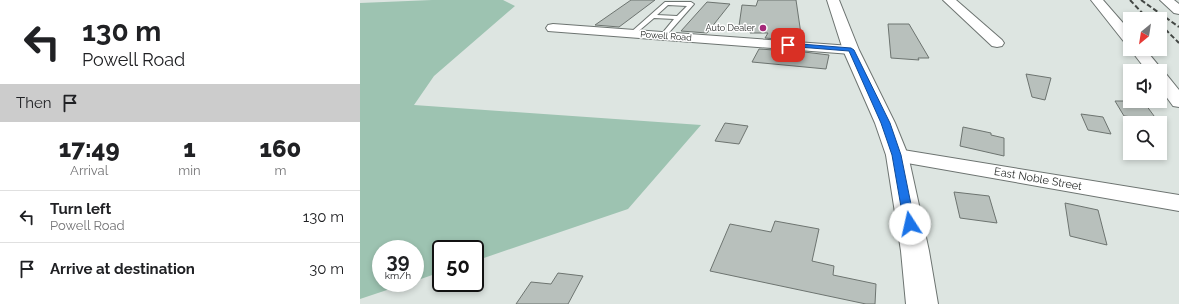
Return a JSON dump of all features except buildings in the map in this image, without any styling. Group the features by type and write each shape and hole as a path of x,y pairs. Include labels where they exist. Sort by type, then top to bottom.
{"main road":[{"path":"832,0 851,50 885,123 897,155 915,251 922,304"},
{"path":"1166,0 1179,10"}],"street":[{"path":"948,0 997,43"},
{"path":"1097,0 1123,32"},
{"name":"Powell Road","path":"553,28 851,50"},
{"path":"1143,56 1149,64"},
{"path":"1167,86 1179,102"},
{"name":"East Noble Street","path":"897,155 1179,203"}],"lane":[{"path":"632,34 667,3 691,4 663,36"},
{"path":"652,16 679,18"}],"green space":[{"path":"432,0 503,0 515,6 434,76 414,105 701,125 628,209 484,258 484,240 432,240 432,275 424,278 424,240 372,240 372,292 381,292 360,299 360,3"}],"railway":[{"path":"1130,0 1141,12"},
{"path":"1141,0 1179,27"},
{"path":"1167,31 1179,43"}],"place":[{"name":"Auto Dealer","path":"763,28"}],"route":[{"path":"788,45 851,50 885,123 897,155 910,224"}]}
